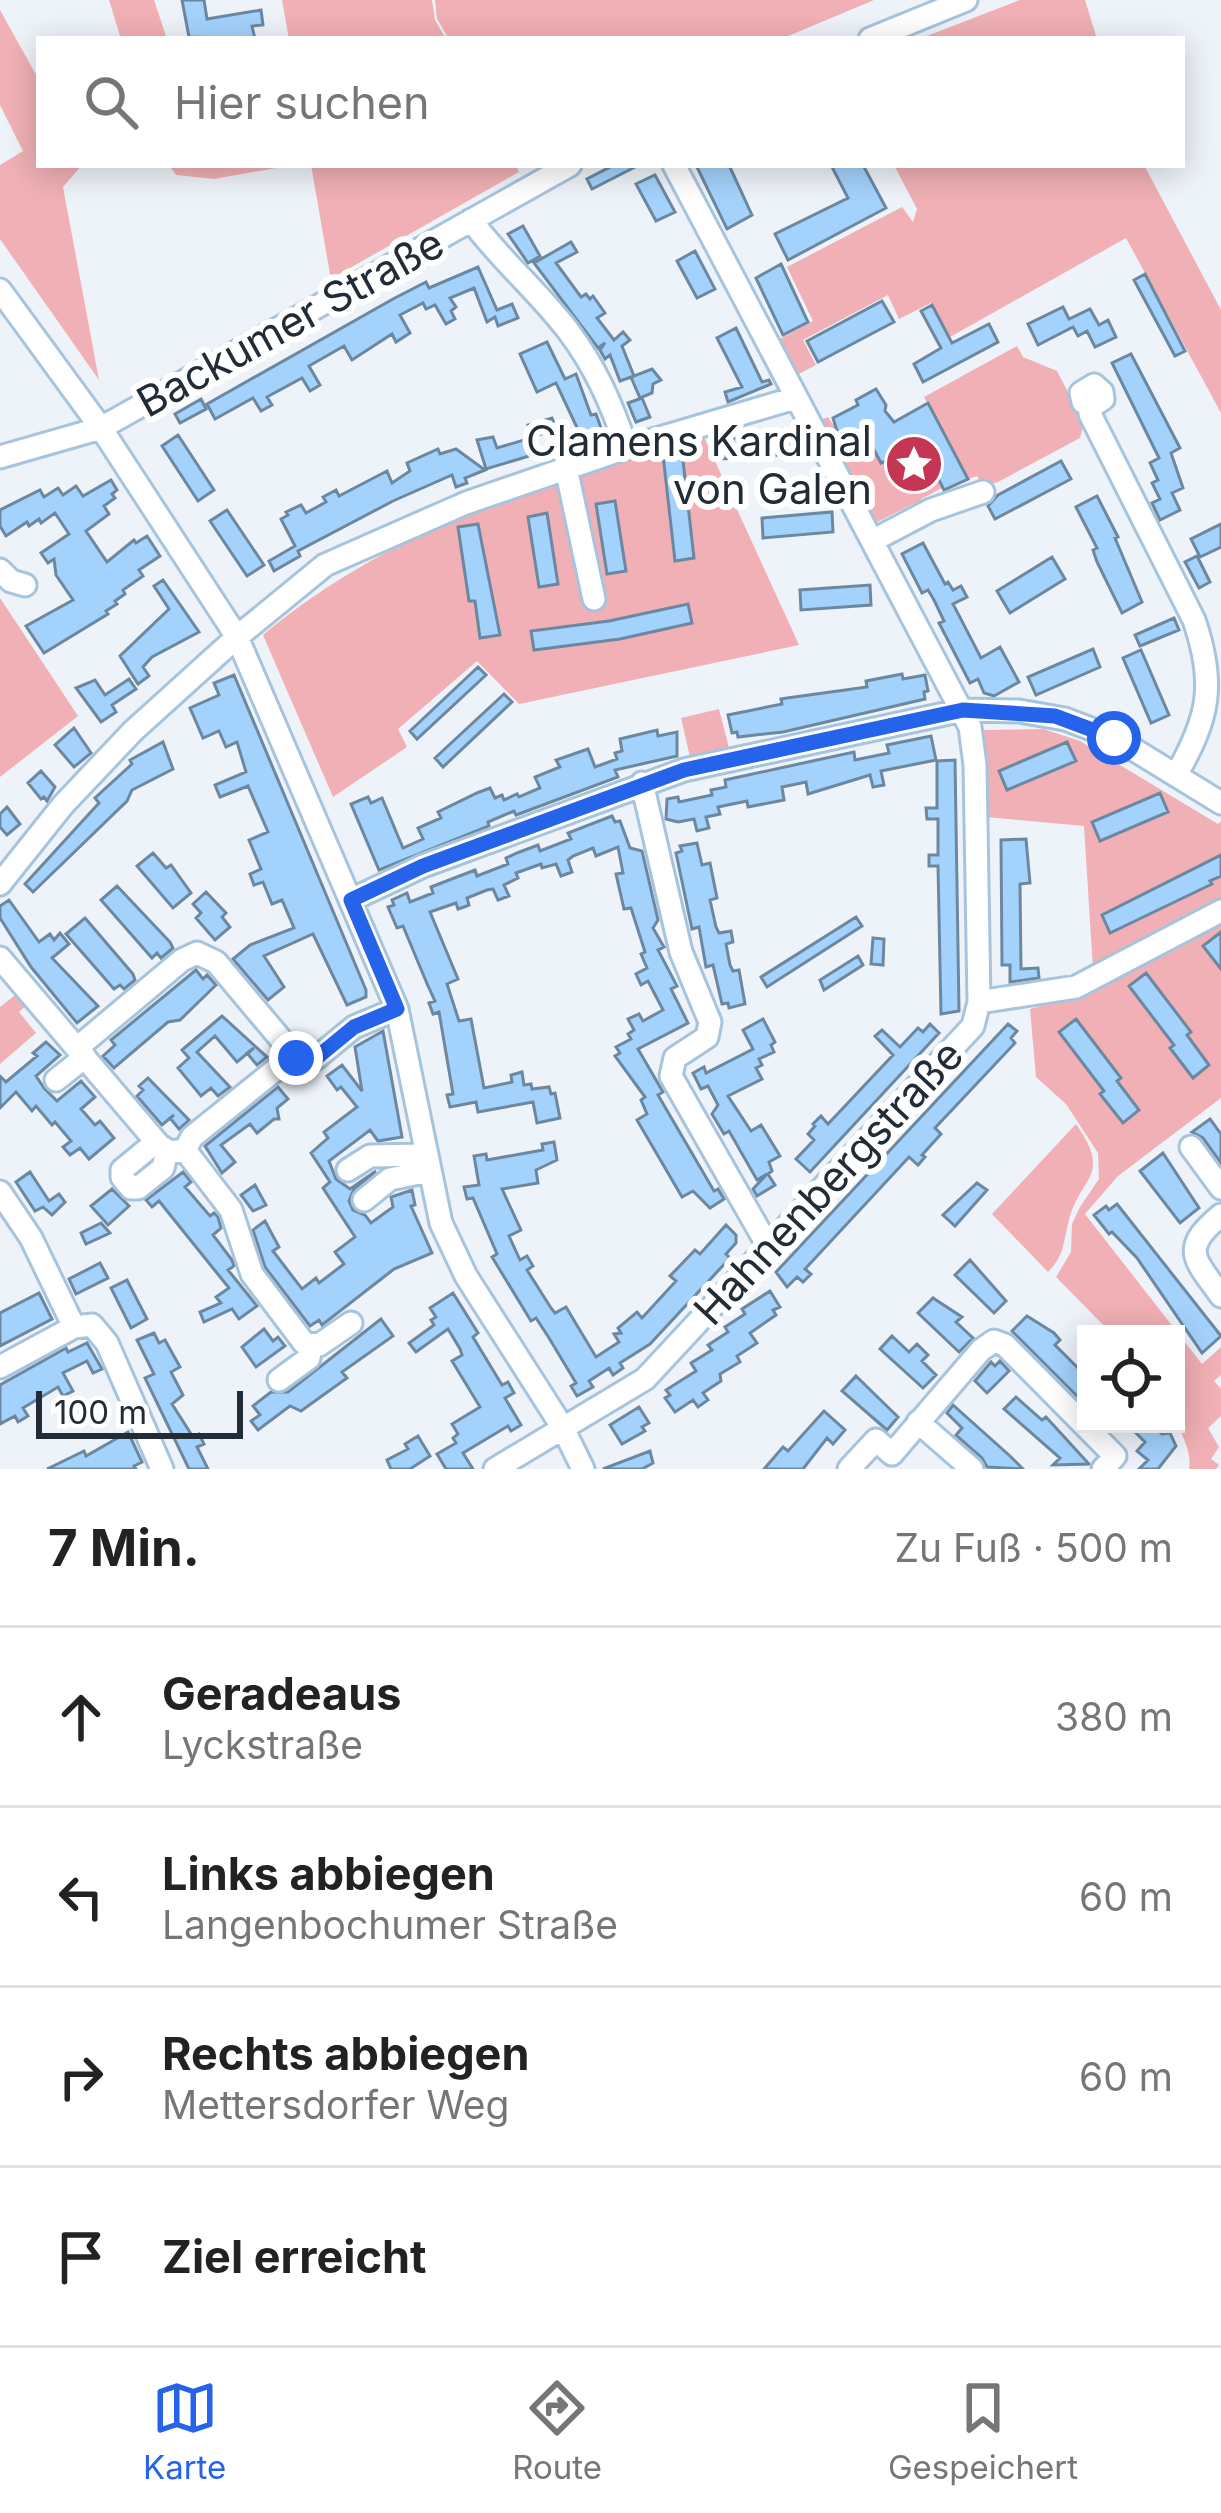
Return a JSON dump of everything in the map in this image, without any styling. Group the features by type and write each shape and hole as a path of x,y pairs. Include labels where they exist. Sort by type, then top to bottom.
{"street":[{"path":"877,36 966,0"},
{"name":"Backumer Straße","path":"0,457 101,428 565,168"},
{"name":"Hahnenbergstraße","path":"495,1469 645,1378 973,1026 979,1002 975,765 963,710 676,168"},
{"path":"471,220 566,328 612,403 626,448"},
{"path":"0,290 101,428 237,637 397,1009 441,1223 466,1276 563,1428 583,1469"},
{"path":"0,884 105,760 237,637 325,565 466,503 626,448 795,398"},
{"path":"1090,407 1194,620 1205,652 1207,700 1200,734 1176,775"},
{"path":"566,468 594,599"},
{"path":"872,541 983,491"},
{"path":"0,569 11,581 25,585"},
{"path":"351,900 423,866 642,783 963,710 1019,711 1065,719 1114,738 1221,802"},
{"path":"642,783 681,952 710,1022 706,1037 675,1058 671,1076 768,1246"},
{"path":"979,1002 1076,986 1221,911"},
{"path":"56,1080 81,1052 196,952 216,962 284,1043 290,1058"},
{"path":"0,958 81,1052 231,1210 252,1274 311,1346"},
{"path":"169,1148 192,1137 290,1058 315,1059 354,1027 397,1009"},
{"path":"1190,1147 1221,1188"},
{"path":"348,1170 370,1156 428,1163"},
{"path":"364,1200 390,1179 428,1163"},
{"path":"0,1192 31,1238 74,1327"},
{"path":"1221,1215 1199,1233 1193,1247 1196,1261 1221,1296"},
{"path":"311,1346 351,1323"},
{"path":"0,1367 74,1327 84,1324 98,1330 162,1469"},
{"path":"849,1469 876,1440 900,1461 918,1422 981,1350 994,1342 1005,1345 1109,1462"},
{"path":"279,1379 311,1356 311,1346"},
{"path":"918,1422 972,1469"}],"shaded area":[{"path":"109,0 154,0 166,36 120,36"},
{"path":"282,0 432,0 435,20 444,36 288,36"},
{"path":"435,0 874,0 788,36 447,36 437,19"},
{"path":"1020,0 1085,0 1096,36 927,36"},
{"path":"0,10 36,75 36,168 79,168 63,187 99,380 0,239 0,165 23,151 0,105"},
{"path":"171,168 276,168 214,179 176,175"},
{"path":"312,168 517,168 519,172 334,277"},
{"path":"896,168 1146,168 1221,310 1221,413 1126,238 950,337 931,303 899,319 888,295 803,340 816,365 797,375 780,339 813,321 787,267 902,207 913,222 917,209"},
{"path":"1017,346 1023,357 1057,371 1084,423 1080,438 984,486 977,476 968,479 924,397"},
{"path":"828,417 843,450 856,452 871,445 881,463 909,450 923,479 937,476 942,488 921,499 923,506 916,509 913,504 875,523 821,420"},
{"path":"704,437 799,645 519,704 477,661 398,729 407,747 333,797 263,635 311,598 416,537 529,490"},
{"path":"0,598 78,716 0,777"},
{"path":"719,709 729,748 690,757 681,718"},
{"path":"1043,729 1080,741 1218,824 1221,821 1221,904 1093,969 1084,826 987,817 980,730"},
{"path":"1221,923 1221,1098 1118,1176 1085,1214 1172,1325 1103,1325 1056,1277 1071,1252 1072,1224 1099,1179 1098,1153 1066,1104 1036,1077 1030,1009 1089,993"},
{"path":"19,992 28,1004 19,1012 36,1033 0,1064 0,1007"},
{"path":"1076,1124 1093,1166 1074,1205 1061,1254 1048,1272 992,1214"},
{"path":"1185,1342 1202,1364 1221,1347 1221,1375 1214,1381 1221,1389 1221,1416 1208,1428 1219,1447 1211,1459 1219,1465 1189,1469 1182,1433"}],"building":[{"path":"182,0 204,0 207,19 261,10 263,25 252,26 254,36 189,36"},
{"path":"608,168 633,168 592,189 587,179"},
{"path":"697,168 730,168 752,215 727,229"},
{"path":"833,168 865,168 886,208 788,260 775,234 848,198"},
{"path":"655,175 675,212 656,221 636,184"},
{"path":"523,226 540,256 528,263 508,234"},
{"path":"571,242 577,252 556,263 581,297 593,296 605,313 597,318 614,340 623,332 630,340 622,346 634,376 620,381 610,355 605,359 600,350 605,343 598,348 534,263"},
{"path":"695,251 715,289 697,298 677,261"},
{"path":"781,264 808,322 783,335 756,278"},
{"path":"478,267 497,310 512,304 518,318 498,326 495,317 487,322 474,288 450,298 456,307 451,311 455,319 446,324 435,305 426,309 423,303 400,315 410,333 396,342 392,334 352,360 344,346 309,366 320,385 310,391 302,378 267,397 272,405 261,411 253,398 215,419 207,404 426,282 429,288"},
{"path":"1145,274 1185,351 1175,356 1134,280"},
{"path":"882,301 894,322 818,362 807,341"},
{"path":"932,305 952,343 989,324 998,342 923,382 914,364 941,348 921,311"},
{"path":"1063,307 1069,319 1090,309 1099,325 1108,320 1116,337 1095,347 1087,331 1078,336 1073,327 1038,345 1028,324"},
{"path":"736,328 762,382 771,384 728,402 725,392 742,387 717,338"},
{"path":"547,342 565,379 576,374 591,415 596,414 601,428 580,434 556,383 537,392 520,354"},
{"path":"1131,354 1180,448 1171,453 1183,488 1172,493 1180,510 1160,520 1152,503 1160,499 1152,483 1158,480 1150,463 1159,458 1112,363"},
{"path":"652,369 661,380 653,384 652,393 640,398 631,377"},
{"path":"876,389 894,422 928,403 968,479 944,490 937,476 920,480 905,452 881,463 872,446 858,449 853,459 847,448 843,450 833,418"},
{"path":"642,398 650,417 636,422 628,403"},
{"path":"201,399 206,409 180,423 175,414"},
{"path":"552,418 556,429 532,437 528,425"},
{"path":"791,434 792,454 722,459 721,439"},
{"path":"178,435 214,490 198,501 162,446"},
{"path":"493,437 497,448 534,437 539,453 486,469 477,440"},
{"path":"438,449 440,454 456,449 485,470 456,487 452,475 393,501 298,551 300,556 274,571 269,561 295,546 281,519 286,512 301,505 306,513 336,490 339,496 387,471 392,483 410,471 407,463"},
{"path":"682,452 694,558 675,561 663,455"},
{"path":"1061,461 1071,479 995,519 988,506 998,495"},
{"path":"111,480 117,490 104,506 109,514 86,531 107,562 134,540 147,536 160,556 139,570 143,576 123,590 125,594 108,614 44,653 26,626 73,600 56,575 54,559 48,563 41,553 69,534 55,513 41,523 39,519 29,526 27,522 6,536 0,510 40,490 44,497 58,488 63,495 76,486 83,496"},
{"path":"1097,496 1142,602 1122,613 1076,507"},
{"path":"615,501 626,571 607,574 596,504"},
{"path":"227,510 264,565 247,576 210,521"},
{"path":"832,512 833,532 763,538 762,518"},
{"path":"547,513 558,584 539,587 528,517"},
{"path":"478,524 500,635 480,638 458,527"},
{"path":"1221,524 1221,547 1200,557 1191,539"},
{"path":"923,543 945,584 953,590 961,586 967,597 953,604 981,658 1000,647 1019,682 994,696 984,693 978,679 970,683 939,623 944,621 934,600 928,590 922,593 902,554"},
{"path":"1197,556 1210,582 1199,588 1185,562"},
{"path":"1052,557 1065,579 1010,613 997,591"},
{"path":"163,580 199,632 152,657 143,667 149,676 138,684 120,656 169,609 154,586"},
{"path":"870,585 871,605 801,610 800,590"},
{"path":"688,604 692,623 620,639 534,650 531,631"},
{"path":"1174,618 1179,630 1140,646 1135,635"},
{"path":"1093,649 1100,667 1036,695 1028,677"},
{"path":"1141,650 1169,715 1151,723 1123,658"},
{"path":"478,667 486,675 417,739 410,731"},
{"path":"902,674 903,679 925,675 925,699 783,732 738,737 737,732 732,733 728,715 782,704 781,699 867,687 866,681"},
{"path":"234,675 366,990 366,997 347,1005 313,934 264,956 284,987 268,1000 233,959 250,945 294,928 282,900 272,904 263,882 254,885 250,874 261,869 249,840 268,832 248,786 220,797 215,785 246,772 237,742 226,747 219,731 203,738 190,708 219,695 214,683"},
{"path":"129,679 136,689 112,705 116,712 101,722 76,688 95,680 105,695"},
{"path":"504,694 512,702 443,767 435,758"},
{"path":"74,728 91,753 74,767 55,745"},
{"path":"657,730 658,736 677,732 677,756 615,770 618,777 516,815 514,811 488,822 489,826 379,870 351,804 368,797 371,803 382,798 403,848 423,839 418,828 441,818 438,812 477,793 490,788 495,798 519,797 540,788 535,777 560,767 556,760 588,749 595,767 617,759 615,753 622,751 620,739"},
{"path":"931,736 936,760 881,771 884,785 873,787 870,775 808,794 806,782 782,787 784,800 718,807 720,814 706,817 709,828 697,831 694,819 666,819 667,799 678,797 679,802 712,795 711,790 726,787 725,780 854,752 855,760 889,753 887,745"},
{"path":"163,742 173,769 132,790 127,801 33,892 25,884 99,803 95,798 132,764 130,760"},
{"path":"1067,742 1076,761 1007,790 999,771"},
{"path":"955,760 959,1011 941,1014 938,866 929,866 929,855 938,855 938,819 927,819 926,808 937,808 937,761"},
{"path":"41,771 55,787 47,801 28,783"},
{"path":"1160,793 1168,812 1100,841 1092,822"},
{"path":"7,807 20,824 7,835 0,827 0,814"},
{"path":"612,816 620,821 630,848 642,851 658,920 653,928 664,947 658,950 677,986 671,989 688,1023 638,1049 663,1092 658,1095 714,1191 718,1189 724,1199 710,1208 693,1191 682,1197 637,1120 647,1114 641,1100 645,1097 615,1056 620,1053 616,1047 631,1039 628,1034 634,1030 628,1019 639,1014 643,1021 663,1010 648,981 641,985 636,974 647,968 641,954 645,952 631,908 624,909 616,874 623,873 618,847 596,856 593,848 573,856 568,860 572,872 561,876 556,864 516,873 518,878 504,885 509,896 498,900 493,889 487,890 467,898 469,905 464,907 458,909 456,903 430,912 458,979 447,984 459,1021 471,1019 484,1088 512,1082 511,1075 522,1072 524,1085 549,1087 555,1093 560,1118 537,1123 533,1102 478,1112 476,1102 450,1107 447,1095 453,1094 439,1012 433,1014 429,1003 435,1001 403,926 397,928 388,907 407,893 410,902 433,893 431,887 475,870 477,876 508,864 506,858 517,853 538,845 540,851 571,839 568,833"},
{"path":"1026,839 1030,883 1020,884 1021,969 1038,968 1039,978 1010,982 1010,965 1002,965 1001,840"},
{"path":"697,843 702,865 710,863 717,898 710,900 716,927 719,933 731,931 733,942 726,944 730,965 733,971 739,970 745,1004 729,1008 728,1003 722,1004 713,965 706,967 699,927 692,929 676,853 682,851 680,846"},
{"path":"153,853 166,868 171,865 191,893 173,908 137,866"},
{"path":"1221,855 1221,876 1212,884 1110,933 1102,915"},
{"path":"117,886 170,942 173,948 161,958 157,953 152,958 101,900"},
{"path":"206,892 226,913 222,917 230,927 215,940 196,918 201,913 193,904"},
{"path":"9,900 39,942 50,934 54,940 60,933 69,944 52,958 98,1006 77,1023 31,967 0,918 0,906"},
{"path":"856,917 862,926 767,987 761,977"},
{"path":"85,918 133,974 135,980 124,989 120,985 114,989 66,934"},
{"path":"1221,932 1221,969 1203,946"},
{"path":"873,938 884,939 883,965 871,964"},
{"path":"858,956 863,965 824,990 820,980"},
{"path":"196,970 216,985 180,1020 168,1022 114,1068 103,1056 115,1045 111,1040"},
{"path":"1146,973 1191,1032 1187,1035 1209,1065 1193,1078 1129,986"},
{"path":"222,1016 267,1057 257,1065 247,1053 237,1062 215,1036 197,1052 230,1087 218,1096 211,1088 201,1096 178,1068 189,1058 182,1050"},
{"path":"763,1019 775,1042 771,1045 774,1052 759,1059 762,1065 756,1068 762,1079 728,1096 751,1131 761,1125 780,1156 769,1162 772,1171 768,1174 775,1185 757,1196 753,1189 767,1174 757,1180 729,1131 724,1134 712,1114 718,1105 708,1086 701,1089 693,1073 704,1067 706,1073 753,1049 743,1030"},
{"path":"1076,1019 1139,1110 1123,1123 1059,1032"},
{"path":"930,1024 939,1033 810,1172 796,1159 814,1140 808,1134 813,1124 821,1116 828,1124 893,1055 875,1036 882,1030 900,1047 918,1028 923,1032"},
{"path":"1008,1024 1017,1031 1011,1038 1015,1043 935,1128 941,1134 922,1155 925,1157 918,1165 909,1157 805,1269 811,1274 803,1282 797,1277 787,1287 776,1272"},
{"path":"383,1031 402,1137 378,1141 370,1130 329,1161 336,1179 350,1189 376,1171 354,1189 349,1201 371,1223 393,1207 391,1197 412,1190 415,1205 411,1206 432,1253 394,1269 322,1325 319,1320 310,1326 265,1267 253,1230 265,1221 279,1247 273,1251 302,1289 344,1264 335,1252 355,1237 323,1188 330,1182 311,1153 328,1138 324,1132 357,1107 327,1076 342,1065 362,1091 355,1047"},
{"path":"46,1042 60,1055 36,1076 44,1088 57,1101 81,1081 95,1097 81,1109 114,1138 89,1159 80,1148 70,1155 63,1147 71,1141 55,1122 52,1125 36,1106 32,1111 16,1092 0,1108 0,1076 6,1082"},
{"path":"148,1078 189,1120 179,1129 170,1118 162,1125 137,1096"},
{"path":"278,1087 288,1099 277,1108 279,1119 257,1133 250,1124 221,1145 235,1162 222,1173 205,1146"},
{"path":"1210,1119 1221,1134 1221,1163 1203,1138 1192,1132"},
{"path":"554,1142 557,1160 536,1170 538,1183 502,1189 521,1230 509,1236 520,1260 527,1256 533,1266 527,1270 551,1308 555,1313 566,1307 596,1357 619,1342 614,1334 621,1333 618,1328 637,1312 642,1318 676,1281 670,1276 695,1250 700,1254 726,1225 736,1235 736,1243 726,1254 730,1258 650,1344 620,1363 623,1368 613,1375 609,1368 589,1381 593,1387 577,1396 571,1386 576,1383 549,1338 536,1318 531,1321 492,1257 497,1254 464,1187 479,1185 474,1156 486,1154 487,1160 543,1150 542,1144"},
{"path":"1163,1153 1199,1208 1180,1223 1140,1171"},
{"path":"30,1172 49,1201 59,1194 65,1202 52,1215 43,1207 35,1211 16,1182"},
{"path":"183,1172 191,1182 185,1187 210,1216 218,1217 221,1228 213,1235 232,1260 234,1266 228,1270 257,1306 239,1319 232,1309 204,1322 200,1312 221,1303 216,1297 229,1288 159,1201 152,1207 146,1200"},
{"path":"977,1183 987,1190 955,1226 943,1215"},
{"path":"255,1185 266,1205 253,1211 241,1195"},
{"path":"112,1189 129,1206 108,1225 91,1206"},
{"path":"1117,1204 1221,1336 1202,1353 1137,1258 1094,1215 1106,1206 1109,1210"},
{"path":"101,1223 110,1233 86,1244 81,1233"},
{"path":"970,1260 1006,1301 994,1313 955,1275"},
{"path":"100,1263 108,1278 76,1294 69,1279"},
{"path":"127,1280 147,1319 131,1328 111,1288"},
{"path":"770,1291 780,1307 750,1333 757,1343 737,1356 740,1362 720,1374 721,1381 703,1393 708,1400 698,1407 693,1400 675,1412 665,1398 670,1395 666,1390 696,1371 691,1363 712,1350 708,1345 745,1314 742,1309"},
{"path":"39,1293 52,1319 0,1346 0,1313"},
{"path":"453,1293 502,1385 508,1382 514,1393 505,1398 521,1425 511,1431 508,1426 463,1453 473,1469 446,1469 437,1454 456,1443 453,1438 458,1434 452,1424 480,1407 452,1361 462,1355 460,1349 448,1329 416,1352 409,1343 434,1325 431,1320 436,1317 430,1308"},
{"path":"933,1298 962,1317 956,1322 973,1338 959,1352 918,1313"},
{"path":"1027,1316 1054,1333 1060,1340 1055,1345 1077,1367 1077,1396 1012,1331"},
{"path":"381,1319 393,1336 342,1372 347,1378 301,1411 290,1406 258,1430 251,1421 260,1415 253,1406 271,1392 288,1392"},
{"path":"264,1329 273,1341 278,1337 285,1346 256,1367 242,1347"},
{"path":"154,1333 159,1343 165,1340 180,1367 171,1372 183,1395 172,1404 193,1437 199,1434 204,1444 197,1447 208,1469 189,1469 145,1378 154,1374 137,1340"},
{"path":"892,1336 909,1352 917,1344 928,1355 922,1361 936,1375 923,1388 880,1349"},
{"path":"87,1343 102,1369 93,1373 87,1361 63,1373 73,1391 63,1396 58,1387 23,1408 28,1416 0,1424 0,1385 66,1348 68,1352"},
{"path":"1000,1361 1009,1371 987,1393 975,1381 991,1362 995,1366"},
{"path":"856,1376 898,1417 887,1430 842,1391"},
{"path":"1016,1397 1042,1420 1046,1417 1089,1464 1053,1465 1060,1458 1004,1409"},
{"path":"953,1405 1023,1469 987,1467 956,1435 962,1428 947,1413"},
{"path":"639,1407 649,1423 642,1427 645,1431 622,1444 610,1425"},
{"path":"824,1411 845,1430 833,1444 827,1438 803,1469 764,1469 783,1447 788,1451"},
{"path":"128,1432 142,1462 136,1469 47,1469 84,1451 86,1456"},
{"path":"1136,1433 1170,1433 1176,1446 1158,1469 1139,1469 1148,1460 1137,1451 1145,1442"},
{"path":"418,1436 430,1456 410,1469 391,1469 387,1460 408,1449 405,1444"},
{"path":"650,1451 653,1463 642,1469 603,1469"}],"place":[{"name":"Clamens Kardinal von Galen","path":"914,464"}],"route":[{"path":"296,1058 315,1059 354,1027 397,1009 351,900 423,866 684,770 963,710 1055,716 1114,738"}]}
